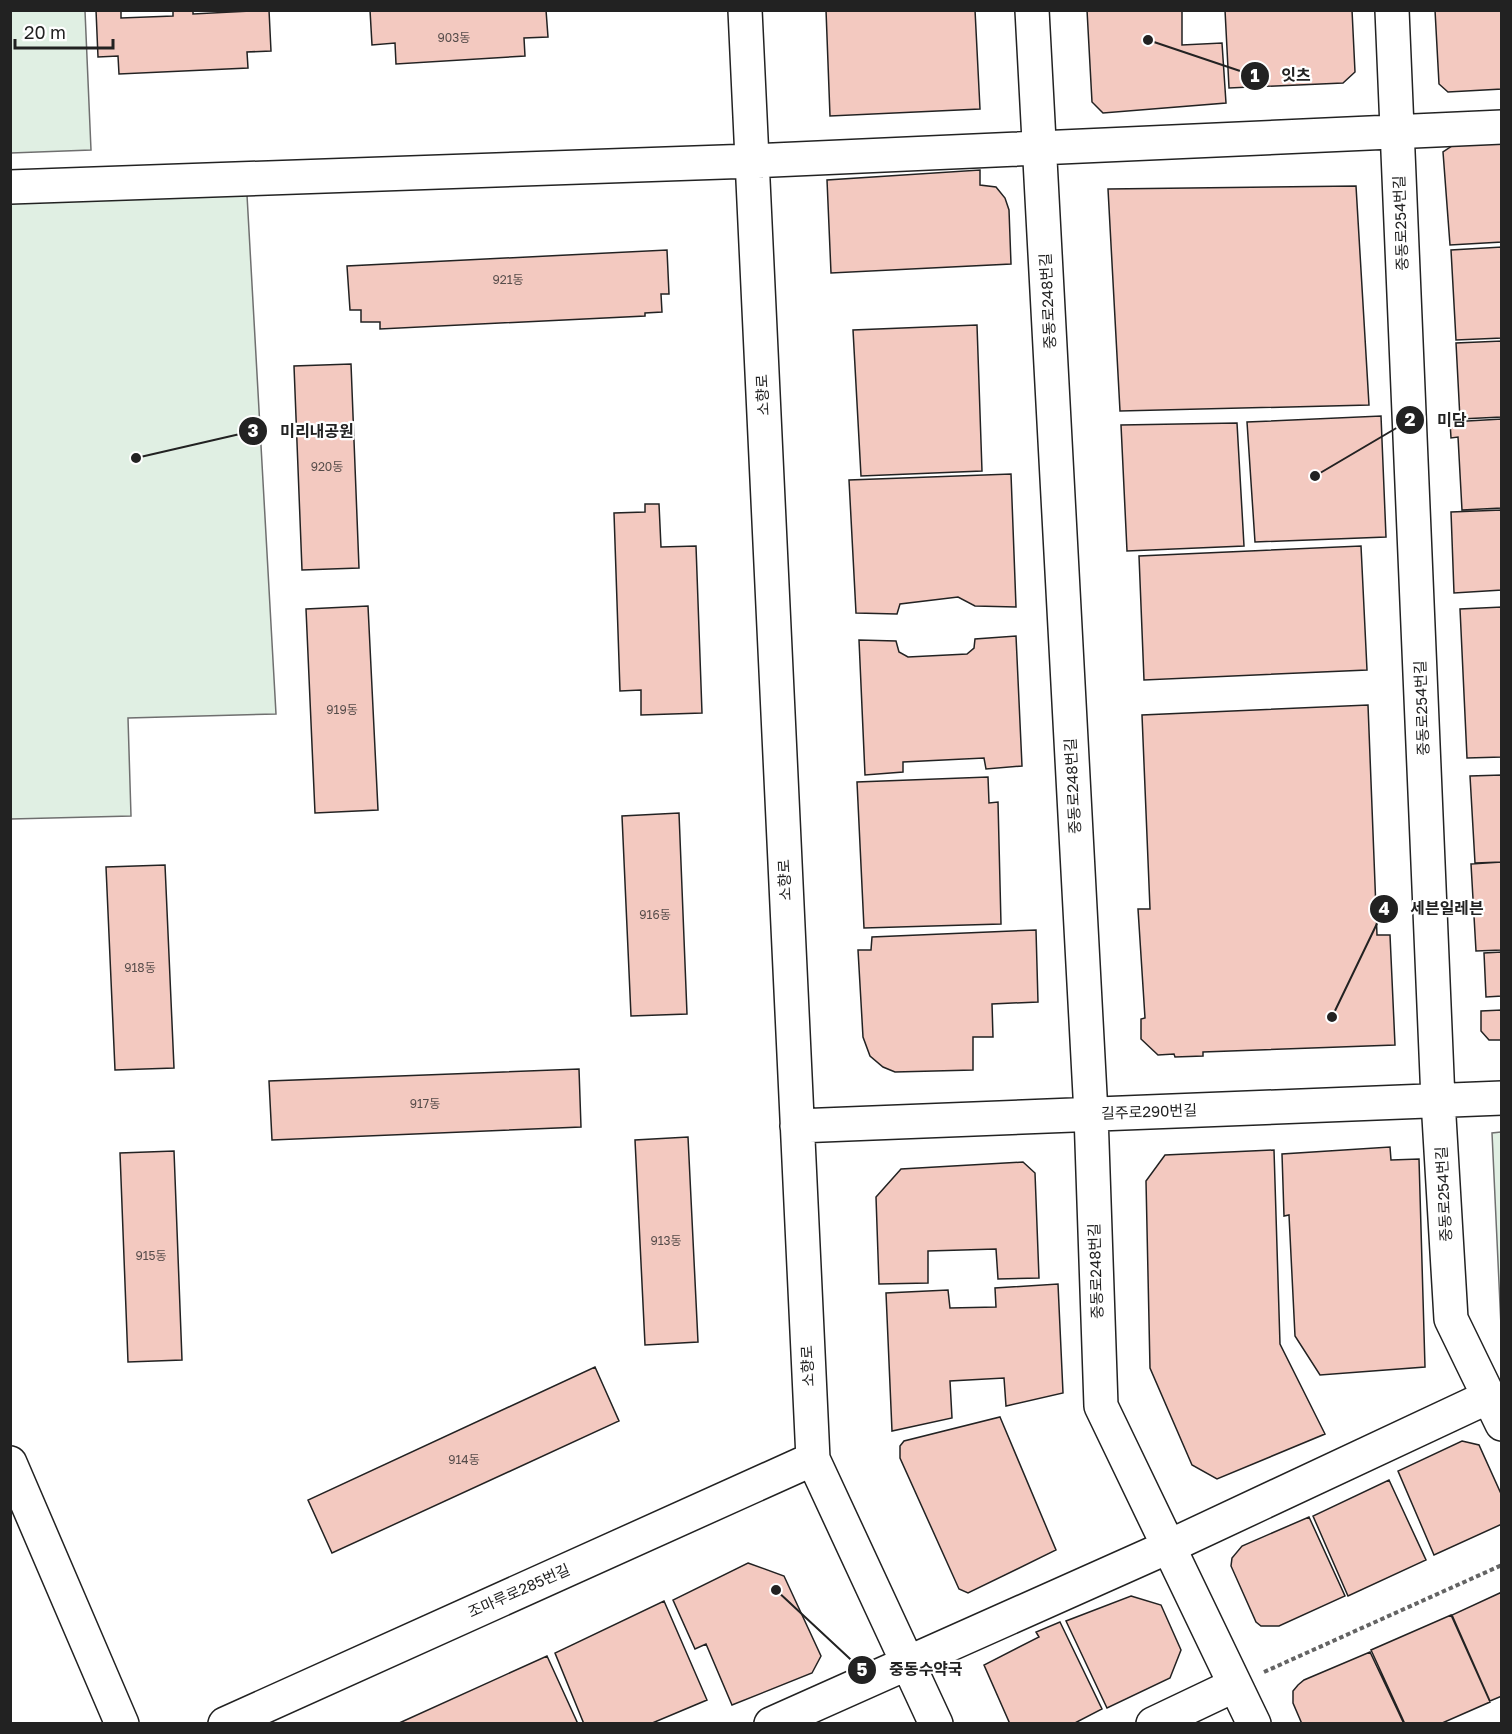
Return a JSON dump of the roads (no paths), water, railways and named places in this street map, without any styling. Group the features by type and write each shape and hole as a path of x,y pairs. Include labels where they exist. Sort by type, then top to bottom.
{"street":[{"name":"소향로","path":"745,10 813,1459 936,1724"},
{"name":"중동로248번길","path":"1032,10 1091,1114 1101,1406 1254,1724"},
{"name":"중동로254번길","path":"1170,1546 1495,1411 1450,1319 1438,1100 1392,10"},
{"path":"10,187 752,161 1502,127"},
{"name":"길주로290번길","path":"797,1126 1502,1098"},
{"name":"조마루로285번길","path":"225,1724 813,1459"},
{"path":"10,1463 122,1724"},
{"path":"771,1724 1170,1546"},
{"path":"1153,1724 1235,1685"}],"place":[{"name":"잇츠","path":"1148,40"},
{"name":"미리내공원","path":"136,458"},
{"name":"미담","path":"1315,476"},
{"name":"세븐일레븐","path":"1332,1017"},
{"name":"중동수약국","path":"776,1590"}]}
